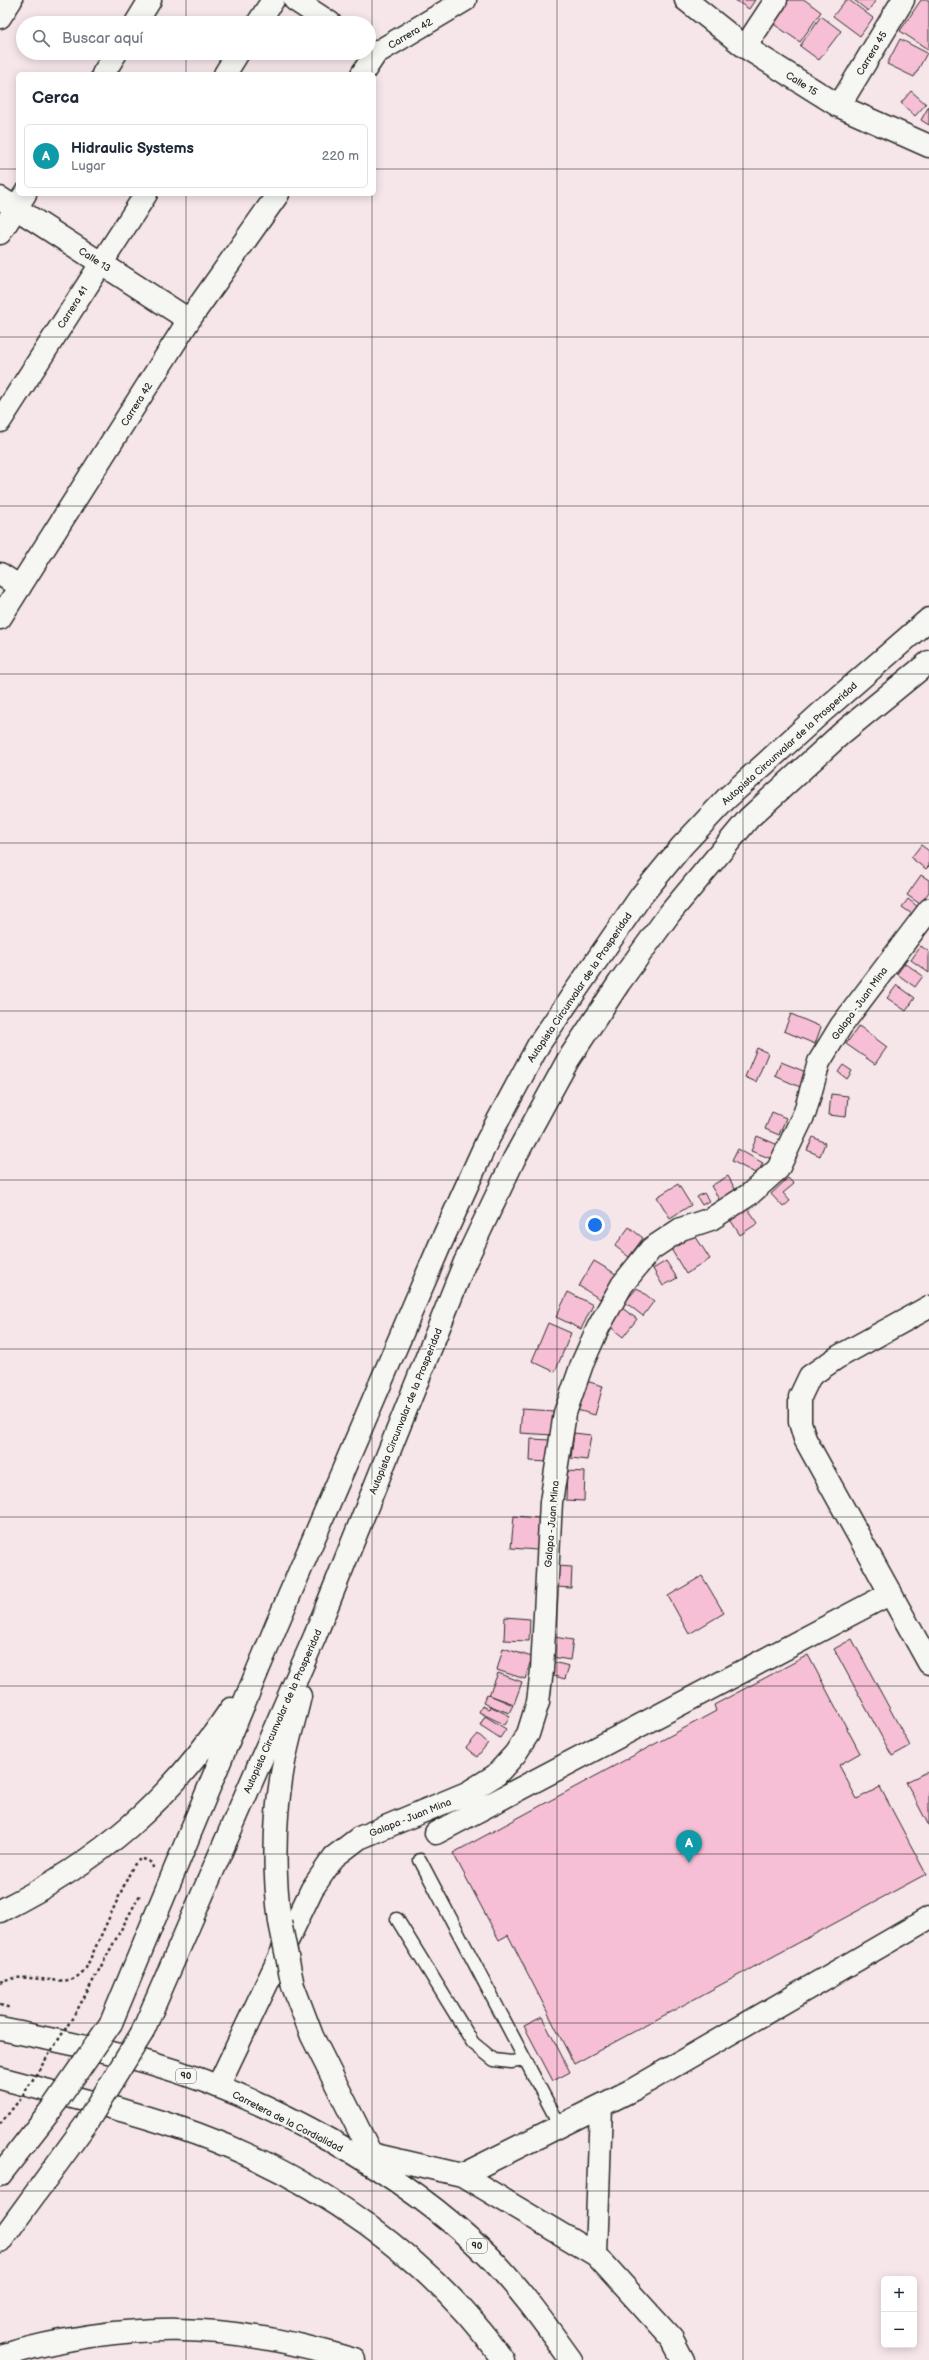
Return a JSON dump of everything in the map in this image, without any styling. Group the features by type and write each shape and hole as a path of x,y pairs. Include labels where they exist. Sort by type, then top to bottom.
{"main road":[{"path":"0,17 11,0"},
{"path":"140,16 150,0"},
{"path":"263,16 273,0"},
{"path":"295,0 319,16"},
{"name":"Carrera 42","path":"376,49 465,0"},
{"name":"Calle 15","path":"686,0 745,47 839,106 929,146"},
{"path":"745,47 776,0"},
{"name":"Carrera 45","path":"839,106 903,0"},
{"path":"104,72 112,60"},
{"path":"226,72 234,60"},
{"name":"Carrera 42","path":"363,72 369,60"},
{"name":"Carrera 41","path":"0,421 100,263 145,196"},
{"name":"Carrera 42","path":"0,618 189,320 277,196"},
{"path":"0,234 14,200"},
{"name":"Calle 13","path":"14,200 100,263 189,320"},
{"path":"0,574 20,587"},
{"name":"Autopista Circunvalar de la Prosperidad","path":"0,2175 50,2111 111,2023 278,1624 439,1247 488,1141 539,1044 641,896 682,846 726,799 822,712 929,619"},
{"name":"Autopista Circunvalar de la Prosperidad","path":"0,2242 86,2124 142,2033 315,1636 465,1262 514,1159 568,1060 619,983 670,913 750,818 842,733 929,662"},
{"name":"Galapa - Juan Mina","path":"218,2086 312,1889 334,1857 359,1838 467,1793 496,1775 515,1754 528,1734 538,1702 542,1670 551,1502 565,1413 582,1364 598,1328 622,1285 651,1249 681,1229 711,1219 750,1194 778,1169 805,1112 819,1062 841,1026 929,910"},
{"path":"929,1307 838,1357 810,1376 800,1397 800,1422 805,1439 929,1663"},
{"path":"436,1833 891,1593"},
{"path":"0,1911 44,1889 104,1849 158,1802 210,1741 245,1688 278,1624"},
{"path":"315,1636 284,1762 275,1833 276,1891 280,1922 294,1986 312,2036 371,2154 438,2212"},
{"path":"462,2175 634,2089 929,1918"},
{"name":"Carretera de la Cordialidad","path":"0,2029 150,2063 218,2086 299,2124 359,2157 438,2212 488,2256 529,2303 571,2360"},
{"path":"0,2078 197,2134 274,2166 340,2207 419,2265 483,2332 503,2360"},
{"path":"596,2255 601,2106"},
{"path":"371,2154 462,2175 596,2255 672,2339 683,2360"},
{"path":"0,2356 51,2342 115,2332 180,2329 245,2334 309,2346 354,2360"}],"lane":[{"path":"420,1860 560,2126"},
{"path":"397,1919 473,2043 494,2060 511,2062 525,2060"}],"path":[{"path":"0,1982 18,1978 69,1980 80,1975 86,1968 132,1866 140,1859 146,1859 151,1863 153,1872"},
{"path":"0,2124 19,2101 75,2014 143,1890"}],"building":[{"path":"735,0 755,0 749,9"},
{"path":"788,0 805,0 821,12 800,42 772,23"},
{"path":"846,0 849,0 873,18 860,36 833,16"},
{"path":"854,0 876,0 868,11"},
{"path":"921,0 929,0 929,50 900,31"},
{"path":"821,16 841,31 819,60 800,46"},
{"path":"900,39 927,53 914,77 887,64"},
{"path":"911,91 926,104 915,116 901,103"},
{"path":"929,106 929,125 921,120"},
{"path":"921,845 929,851 929,866 926,869 911,858"},
{"path":"921,875 929,880 929,892 920,904 907,895"},
{"path":"908,899 918,907 912,914 902,907"},
{"path":"921,946 929,952 929,973 911,960"},
{"path":"905,963 923,976 915,987 897,974"},
{"path":"897,985 915,998 906,1011 887,998"},
{"path":"791,1014 821,1027 815,1044 784,1031"},
{"path":"859,1026 887,1047 875,1064 846,1044"},
{"path":"757,1048 768,1053 756,1082 745,1077"},
{"path":"781,1062 806,1072 800,1087 775,1076"},
{"path":"843,1065 852,1071 847,1079 838,1072"},
{"path":"831,1094 848,1096 846,1117 829,1115"},
{"path":"772,1112 786,1118 779,1135 765,1129"},
{"path":"757,1136 778,1145 772,1159 751,1151"},
{"path":"813,1137 825,1143 820,1156 807,1150"},
{"path":"738,1149 763,1163 757,1174 732,1161"},
{"path":"728,1176 736,1191 720,1201 711,1186"},
{"path":"788,1178 794,1184 783,1193 790,1201 783,1207 771,1194"},
{"path":"678,1184 691,1205 670,1218 657,1197"},
{"path":"704,1193 709,1201 702,1205 697,1197"},
{"path":"746,1206 758,1223 740,1235 729,1218"},
{"path":"629,1227 643,1238 629,1257 615,1246"},
{"path":"694,1234 710,1259 686,1274 671,1249"},
{"path":"594,1261 616,1274 600,1299 579,1286"},
{"path":"666,1261 677,1278 663,1286 653,1269"},
{"path":"637,1288 654,1301 643,1316 625,1302"},
{"path":"568,1292 593,1305 581,1329 556,1317"},
{"path":"622,1308 637,1319 623,1337 608,1325"},
{"path":"548,1323 571,1333 555,1372 532,1361"},
{"path":"586,1381 603,1386 595,1415 577,1410"},
{"path":"522,1409 554,1411 553,1435 520,1433"},
{"path":"574,1433 591,1435 587,1460 571,1458"},
{"path":"531,1439 550,1440 549,1462 530,1461"},
{"path":"567,1471 585,1472 584,1501 566,1500"},
{"path":"514,1516 539,1518 537,1550 511,1548"},
{"path":"558,1566 572,1567 571,1588 557,1587"},
{"path":"702,1576 724,1613 689,1634 668,1596"},
{"path":"505,1617 530,1619 529,1641 504,1640"},
{"path":"554,1637 573,1640 570,1660 552,1657"},
{"path":"852,1639 910,1746 892,1756 834,1649"},
{"path":"503,1648 532,1657 525,1679 497,1670"},
{"path":"808,1655 860,1753 839,1765 857,1799 880,1787 926,1874 574,2064 508,1935 499,1940 453,1853 716,1711 714,1705"},
{"path":"553,1662 569,1666 565,1679 550,1675"},
{"path":"498,1673 522,1682 514,1704 489,1695"},
{"path":"487,1694 513,1705 509,1713 483,1703"},
{"path":"482,1706 489,1709 490,1706 510,1716 505,1725 479,1712"},
{"path":"485,1716 506,1729 500,1738 480,1725"},
{"path":"478,1734 488,1743 477,1757 466,1748"},
{"path":"927,1772 929,1776 929,1826 906,1782"},
{"path":"542,2017 570,2072 553,2081 524,2026"}],"place":[{"name":"Hidraulic Systems","path":"689,1863"}]}
